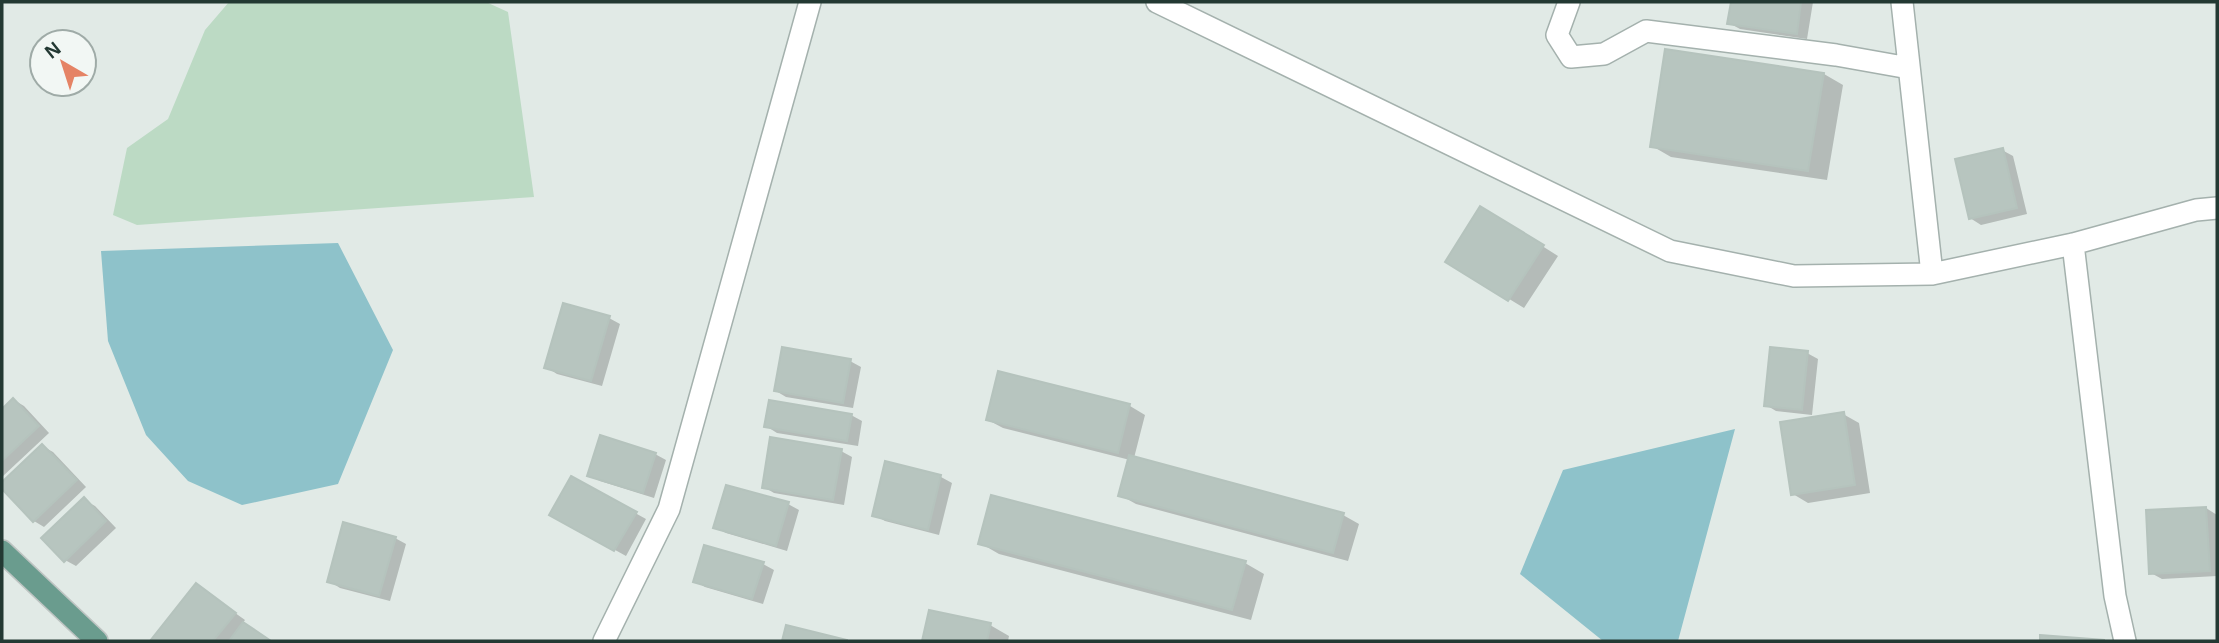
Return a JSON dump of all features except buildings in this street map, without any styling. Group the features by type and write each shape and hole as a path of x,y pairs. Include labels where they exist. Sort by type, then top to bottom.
{"main road":[{"path":"2,551 97,641"}],"street":[{"path":"604,641 669,509 810,2"},
{"path":"1157,2 1671,251 1794,276 1932,274 2073,244 2196,210 2217,208"},
{"path":"1569,2 1557,35 1571,57 1604,54 1646,31 1836,55 1909,68"},
{"path":"1902,2 1932,274"},
{"path":"2073,244 2115,596 2125,641"}],"green space":[{"path":"229,2 486,2 508,12 534,197 137,225 113,215 127,148 168,119 205,30"}],"water":[{"path":"338,243 393,350 338,484 242,505 188,481 146,435 108,341 101,251"},
{"path":"1735,429 1678,641 1603,641 1520,574 1563,470"}]}
